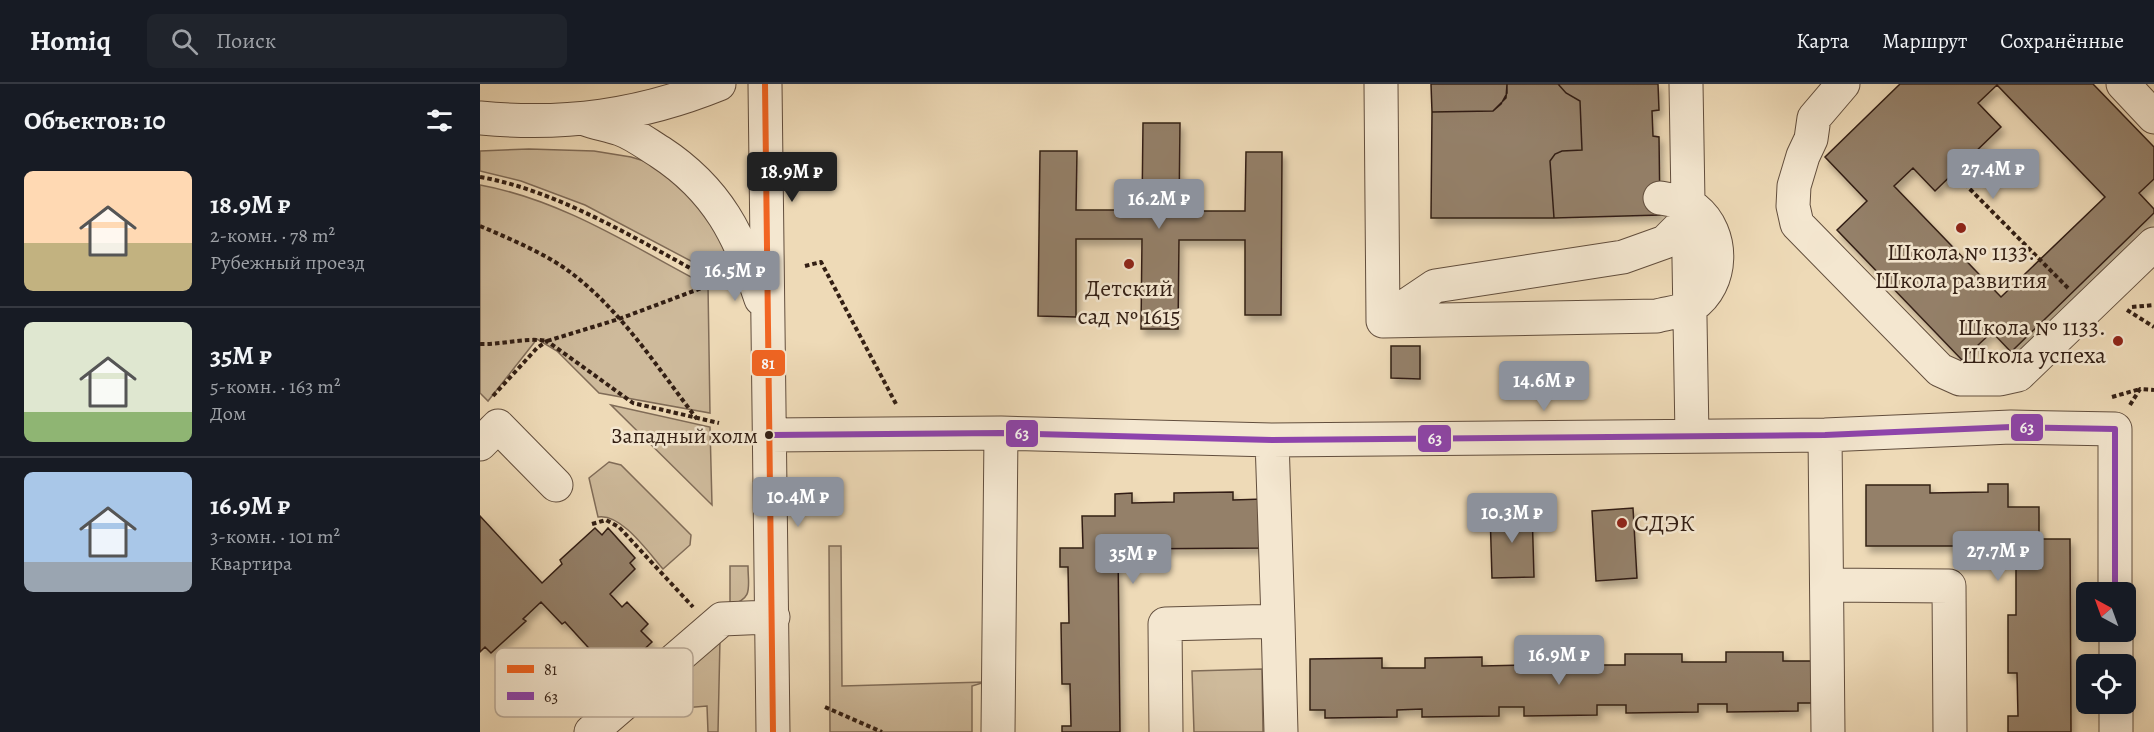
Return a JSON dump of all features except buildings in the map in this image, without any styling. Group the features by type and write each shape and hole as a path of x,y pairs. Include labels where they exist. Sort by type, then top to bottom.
{"street":[{"path":"480,118 512,121 585,119 627,113 663,104 719,84"},
{"path":"765,84 773,732"},
{"path":"1381,84 1383,321"},
{"path":"1686,84 1692,436"},
{"path":"1843,84 1815,118 1811,139 1794,186 1793,206 1797,224 1940,370 1960,379 2000,379 2018,375 2154,244"},
{"path":"2123,84 2154,117"},
{"path":"585,119 622,130 649,145 685,170 707,192 718,205 740,243 769,324"},
{"path":"1383,321 1656,316 1690,308 1704,296 1715,274 1717,254 1713,235 1705,220 1694,208 1681,201 1660,198"},
{"path":"1383,321 1435,286 1623,257 1665,242 1688,219"},
{"path":"480,444 498,426 556,484"},
{"path":"771,435 1001,433 1272,440 1825,435 2011,427 2115,429 2115,582"},
{"path":"998,732 1001,433"},
{"path":"1825,435 1828,732"},
{"path":"1272,440 1281,732"},
{"path":"1827,585 1948,586 1950,732"},
{"path":"689,648 722,620 773,617"},
{"path":"1166,732 1165,624 1278,621"},
{"path":"2116,714 2116,732"},
{"path":"591,732 609,717"}],"path":[{"path":"1954,172 2061,280"},
{"path":"480,177 512,185 581,211 717,282 620,319 547,341 537,348 490,399"},
{"path":"480,226 517,242 562,267 595,292 620,319 697,419"},
{"path":"805,266 821,262 898,407"},
{"path":"2122,308 2154,305"},
{"path":"480,344 537,339 547,341 633,403 719,423"},
{"path":"592,524 606,520 619,527 700,614"},
{"path":"825,707 882,732"}],"shaded area":[{"path":"529,149 594,151 631,157 654,164 691,186 734,266 706,269 585,205 521,181 480,171 480,151"},
{"path":"480,185 511,192 569,214 626,241 708,286 710,413 599,393 557,351 537,339 488,401 480,393"},
{"path":"611,405 710,427 712,505"},
{"path":"609,462 621,465 691,535 690,545 663,569 625,527 607,517 598,517 589,478"},
{"path":"829,546 841,546 842,686 985,682 972,686 972,732 830,732"},
{"path":"730,566 748,566 749,586 743,599 730,605"},
{"path":"720,639 718,732 708,732 707,706 693,707 693,662"},
{"path":"1262,669 1263,732 1194,732 1192,671"}],"transit line":[{"name":"81","path":"765,84 773,732"},
{"name":"63","path":"771,435 1001,433 1272,440 1825,435 2011,427 2115,429 2115,582"}],"place":[{"name":"Школа № 1133. Школа развития","path":"1961,228"},
{"name":"Детский сад № 1615","path":"1129,264"},
{"name":"Школа № 1133. Школа успеха","path":"2118,341"},
{"name":"Западный холм","path":"769,435"},
{"name":"СДЭК","path":"1622,523"}]}
